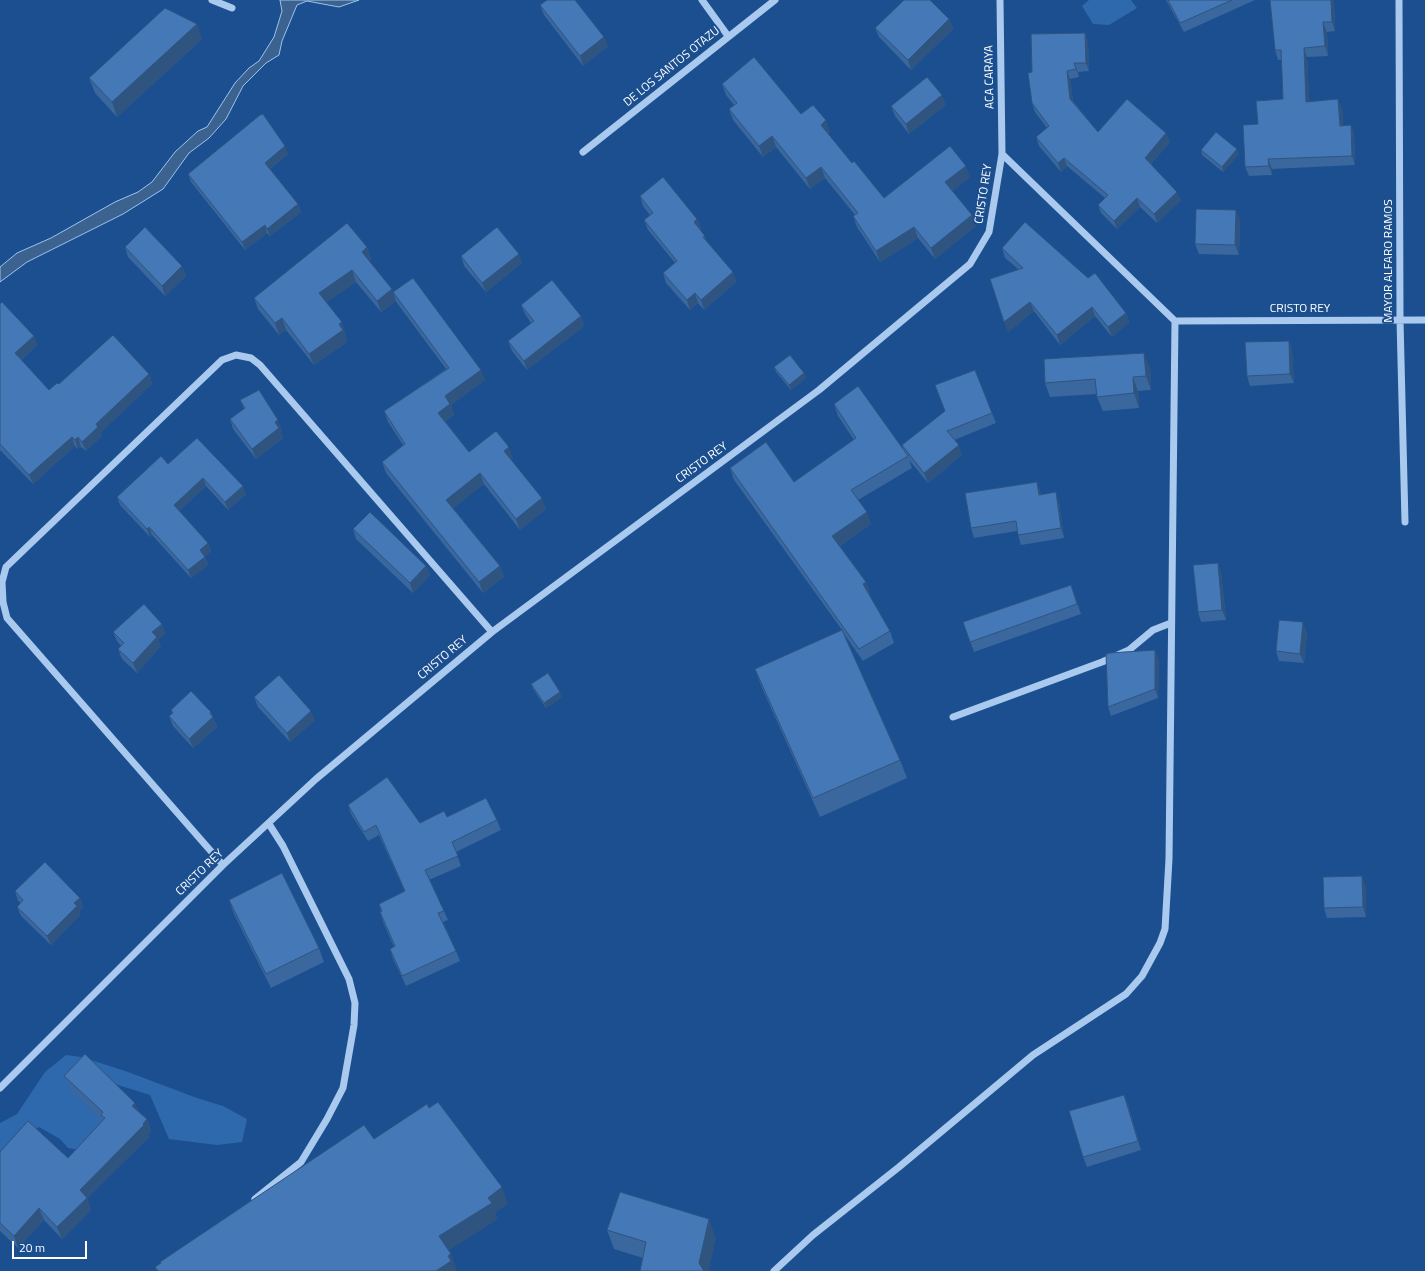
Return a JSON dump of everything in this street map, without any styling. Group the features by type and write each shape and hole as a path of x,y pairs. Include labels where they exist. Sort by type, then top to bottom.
{"street":[{"path":"212,0 232,8"},
{"path":"702,0 728,36"},
{"name":"DE LOS SANTOS OTAZU","path":"584,152 775,0"},
{"name":"ACA CARAYA","path":"1000,0 1002,154"},
{"name":"MAYOR ALFARO RAMOS","path":"1399,0 1400,320 1405,522"},
{"name":"CRISTO REY","path":"1002,154 1175,321 1425,320"},
{"name":"CRISTO REY","path":"0,1088 223,865 269,824 316,778 492,632 819,390 970,264 989,232 1002,154"},
{"path":"774,1271 813,1235 899,1167 1033,1055 1126,994 1142,976 1154,956 1165,929 1169,859 1175,321"},
{"path":"223,865 7,618 3,602 2,582 6,567 222,360 236,355 251,358 260,365 492,632"},
{"path":"953,717 1102,662 1128,650 1153,630 1171,623"},
{"path":"252,1202 301,1162 327,1119 343,1088 354,1025 355,1003 349,979 286,853 269,824"}],"shaded area":[{"path":"280,0 359,0 339,7 307,1 297,5 282,41 279,55 266,63 243,86 226,119 209,138 189,153 163,189 123,214 27,262 0,282 0,267 17,253 51,238 115,202 138,192 152,182 175,152 198,131 207,127 235,83 249,68 259,61 274,37 282,11"},
{"path":"1089,0 1131,0 1137,8 1109,25 1093,24 1082,6"},
{"path":"66,1055 82,1057 223,1106 247,1119 242,1142 217,1145 169,1139 150,1095 102,1080 108,1114 106,1126 80,1150 68,1148 60,1139 39,1127 0,1154 0,1123 17,1114 45,1072"}],"building":[{"path":"547,0 575,0 604,37 580,56 540,5"},
{"path":"904,0 930,0 949,19 908,60 875,28"},
{"path":"1168,0 1232,0 1180,23"},
{"path":"1270,0 1331,0 1332,22 1323,22 1325,46 1304,48 1306,102 1338,99 1340,126 1351,125 1352,156 1268,159 1269,166 1245,167 1243,125 1258,124 1256,101 1283,99 1281,50 1275,50"},
{"path":"165,8 197,24 112,102 89,78"},
{"path":"1085,33 1086,63 1074,63 1076,69 1067,71 1070,99 1098,132 1127,99 1166,133 1145,158 1177,192 1154,214 1137,198 1114,221 1098,205 1108,195 1064,158 1058,163 1036,137 1049,126 1032,103 1028,73 1032,72 1031,34"},
{"path":"754,57 801,114 813,105 826,120 821,125 852,163 854,161 884,198 950,146 966,166 945,182 972,215 931,248 914,227 876,251 853,216 858,213 821,167 806,178 772,136 759,146 729,109 737,103 722,84"},
{"path":"927,77 942,95 906,124 891,106"},
{"path":"263,114 285,146 265,163 298,204 267,229 265,225 242,242 188,174"},
{"path":"1216,132 1237,149 1222,167 1201,150"},
{"path":"663,177 697,219 694,222 705,236 703,237 733,272 701,300 695,293 687,300 663,273 677,261 644,220 653,213 640,196"},
{"path":"1196,209 1236,210 1235,245 1195,244"},
{"path":"1025,222 1088,278 1095,273 1126,313 1108,327 1092,307 1057,335 1030,302 1004,322 990,279 1023,268 1002,248"},
{"path":"347,223 367,247 362,252 392,289 377,301 352,270 319,293 342,322 339,324 343,330 309,354 282,318 275,323 254,298"},
{"path":"145,227 182,266 162,286 125,247"},
{"path":"497,227 519,254 482,283 461,256"},
{"path":"413,278 481,370 445,396 450,404 438,413 469,452 496,431 509,447 504,451 542,498 516,519 480,473 446,500 500,566 479,582 382,462 405,444 384,411 449,368 393,292"},
{"path":"552,280 581,316 524,361 508,341 534,321 521,305"},
{"path":"2,302 34,336 15,353 49,390 57,383 59,384 113,335 149,374 96,424 98,427 82,442 78,437 75,440 72,437 29,475 0,444 0,304"},
{"path":"1289,341 1290,374 1247,376 1245,342"},
{"path":"1144,353 1146,376 1133,377 1134,393 1097,397 1095,379 1045,383 1044,359"},
{"path":"790,355 804,373 789,385 774,367"},
{"path":"975,370 992,413 947,431 959,445 924,473 902,445 945,411 935,385"},
{"path":"858,386 908,456 851,490 867,512 832,536 866,582 863,584 890,631 859,649 730,468 766,442 794,482 856,438 834,404"},
{"path":"259,390 278,420 275,422 279,428 252,449 230,419 245,408 240,400"},
{"path":"197,438 243,486 225,502 203,478 174,505 208,543 200,550 205,557 188,570 149,527 147,529 117,497 161,456 168,464"},
{"path":"1037,482 1039,495 1056,492 1061,528 1018,535 1016,521 971,528 965,493"},
{"path":"370,512 426,566 410,583 353,529"},
{"path":"1218,563 1222,610 1198,612 1193,565"},
{"path":"1071,585 1077,604 970,642 963,622"},
{"path":"144,604 162,624 152,632 157,637 133,663 118,649 124,643 113,632"},
{"path":"1279,620 1303,622 1300,654 1276,651"},
{"path":"842,630 900,760 813,798 755,669"},
{"path":"1155,650 1155,689 1108,707 1106,654"},
{"path":"548,673 560,692 544,703 531,684"},
{"path":"279,675 311,711 287,733 254,697"},
{"path":"191,691 211,712 210,713 213,717 189,739 169,716 173,713 171,710"},
{"path":"387,777 420,823 444,811 447,817 486,798 497,820 452,842 458,856 425,870 444,911 438,913 456,951 402,976 390,949 395,946 380,912 382,911 379,904 405,891 376,825 364,832 348,805"},
{"path":"45,862 80,898 74,903 77,906 47,936 17,907 23,900 15,891"},
{"path":"282,873 319,948 266,974 229,900"},
{"path":"1362,876 1363,907 1324,908 1323,877"},
{"path":"85,1054 135,1103 132,1106 147,1119 143,1124 144,1125 80,1190 87,1198 57,1227 39,1208 14,1236 0,1223 0,1152 28,1121 68,1158 105,1118 101,1115 103,1112 64,1076"},
{"path":"1124,1095 1138,1141 1083,1157 1069,1111"},
{"path":"438,1102 502,1187 488,1198 492,1203 439,1236 451,1254 448,1256 451,1261 436,1271 158,1271 155,1267 161,1263 160,1262 364,1125 374,1139 427,1104 429,1108"},
{"path":"620,1192 709,1219 699,1263 704,1271 640,1271 646,1242 607,1230"}]}
